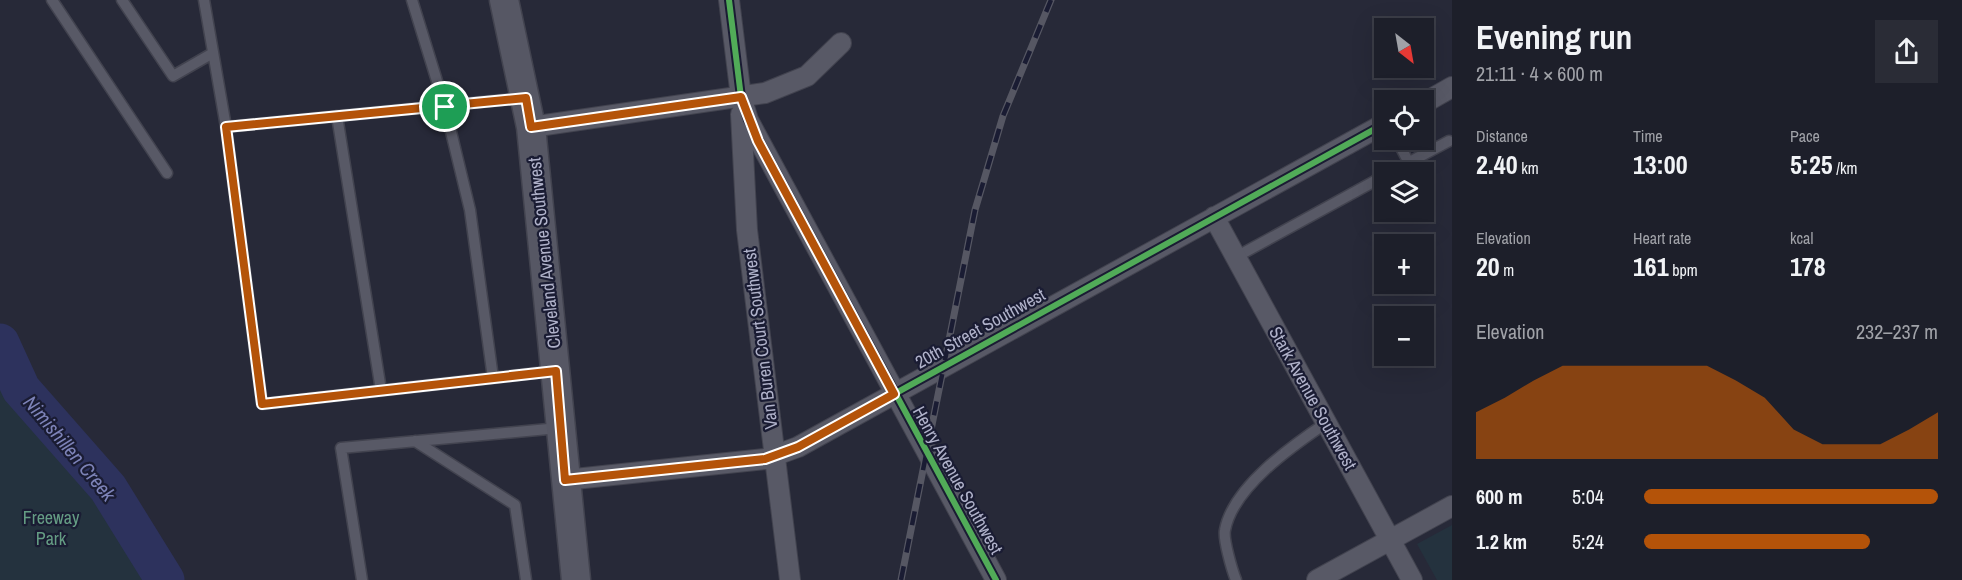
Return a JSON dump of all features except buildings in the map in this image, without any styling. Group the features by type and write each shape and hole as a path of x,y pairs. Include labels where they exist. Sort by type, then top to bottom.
{"main road":[{"name":"Cleveland Avenue Southwest","path":"504,0 531,127 576,580"}],"street":[{"name":"Henry Avenue Southwest","path":"729,0 741,97 758,141 996,580"},
{"path":"531,127 765,93 797,81 816,68 841,43"},
{"path":"1434,97 1452,87"},
{"name":"Van Buren Court Southwest","path":"741,97 747,230 790,580"},
{"name":"20th Street Southwest","path":"565,480 774,457 798,447 1374,129"},
{"name":"Stark Avenue Southwest","path":"1214,217 1412,580"},
{"path":"1317,580 1452,506"}],"lane":[{"path":"52,0 167,173"},
{"path":"122,0 173,76 213,53"},
{"path":"204,0 226,127 262,404 556,371"},
{"path":"412,0 445,107 470,210 493,378"},
{"path":"226,127 526,98"},
{"path":"337,116 381,390"},
{"path":"1411,162 1449,141"},
{"path":"1236,257 1374,181"},
{"path":"1236,580 1224,531 1236,503 1296,443 1326,423"},
{"path":"362,580 341,448 560,428"},
{"path":"415,441 515,506 526,580"}],"green space":[{"name":"Freeway Park","path":"0,378 16,410 89,494 144,580 0,580"},
{"path":"1452,525 1452,580 1437,580 1417,544"}],"waterway":[{"name":"Nimishillen Creek","path":"0,343 21,389 108,488 165,580"}],"railway":[{"path":"901,580 975,210 1003,116 1051,0"}],"cycle path":[{"path":"729,0 741,97 748,120 996,580"},
{"path":"565,480 765,459 798,447 1374,130"}],"route":[{"path":"741,97 758,141 894,394 798,447 774,457 565,480 556,371 262,404 226,127 445,107 526,98 531,127 741,97"}]}
